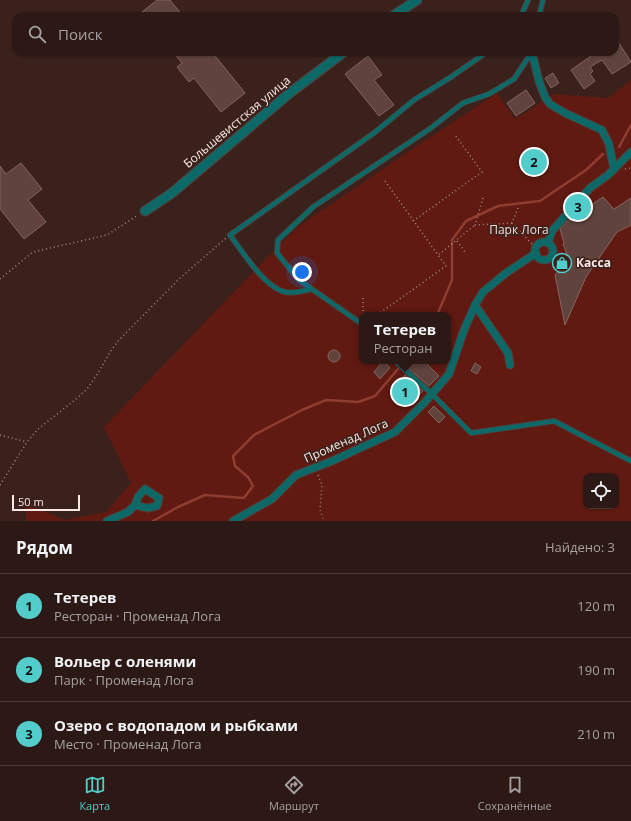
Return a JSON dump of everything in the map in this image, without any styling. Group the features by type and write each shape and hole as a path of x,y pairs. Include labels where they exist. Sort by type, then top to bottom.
{"street":[{"path":"399,12 417,0"},
{"name":"Большевистская улица","path":"145,211 172,193 291,92 339,56"},
{"path":"533,56 545,97 550,104 565,113 602,130 609,144 614,169"},
{"path":"548,243 552,231 590,188 614,169 631,152"},
{"path":"542,242 548,243 553,250 550,257 542,259 538,256 536,250 537,245 542,242"},
{"name":"Променад Лога","path":"233,521 272,499 296,475 395,432 449,374 464,330 475,305 484,292 536,250"},
{"path":"475,305 508,353 510,365"},
{"path":"107,521 128,512 135,505"}],"lane":[{"path":"523,12 528,0"},
{"path":"540,12 543,0"},
{"path":"312,289 293,293 283,292 269,283 230,235 374,133 414,100 481,56"},
{"path":"359,322 299,280 277,253 278,240 312,207 431,128 464,103 489,94 514,79 529,56"},
{"path":"398,364 432,394 471,433 554,421 631,461"}],"path":[{"path":"413,221 482,172 455,135"},
{"path":"381,312 446,266 385,181"},
{"path":"476,225 483,198"},
{"path":"512,223 518,208"},
{"path":"0,279 32,252 107,236 145,211"},
{"path":"438,255 476,225 512,223"},
{"path":"512,223 536,250"},
{"path":"0,485 27,442 38,429 75,400 87,388 118,340 179,279 230,235"},
{"path":"456,240 465,252"},
{"path":"363,297 363,312"},
{"path":"0,435 27,442"},
{"path":"316,467 322,485 320,510 324,521"}],"green space":[{"name":"Парк Лога","path":"631,80 631,521 26,521 26,503 64,520 106,512 131,483 104,427 299,226 497,93 515,119 554,94 608,98"}],"building":[{"path":"157,0 170,0 180,12 142,12"},
{"path":"619,43 631,62 612,74 602,60 590,67 593,71 590,74 595,81 584,89 571,70 590,57 619,56"},
{"path":"176,56 215,56 245,93 221,112 194,78 189,82 177,67 182,63"},
{"path":"368,56 382,75 374,80 394,105 379,116 345,74"},
{"path":"553,73 559,83 551,88 545,78"},
{"path":"526,90 535,103 516,116 507,103"},
{"path":"21,163 42,189 28,200 46,222 24,239 0,209 0,166 6,174"},
{"path":"603,197 614,209 631,198 631,225 617,232 586,277 565,325 555,275 559,270 556,267 567,254 560,229 566,222"},
{"path":"332,350 336,350 340,356 336,362 332,362 328,358 328,354"},
{"path":"475,363 481,367 477,374 471,371"},
{"path":"381,364 386,364 390,368 380,379 374,372"},
{"path":"412,364 427,364 439,376 429,386 410,370 409,367"},
{"path":"405,375 423,391 406,407 390,391"},
{"path":"434,406 445,417 439,423 428,412"}],"waterway":[{"path":"619,147 631,125"},
{"path":"438,312 452,280 452,240 466,221 498,206 540,201 586,170 603,154"},
{"path":"153,521 178,507 205,495 244,498 253,486 248,477 235,466 233,456 254,435 302,410 326,400 358,402 375,396 398,369"}],"place":[{"name":"Вольер с оленями","path":"534,162"},
{"name":"Озеро с водопадом и рыбками","path":"578,207"},
{"name":"Касса","path":"562,263"},
{"name":"Тетерев","path":"405,392"}]}
